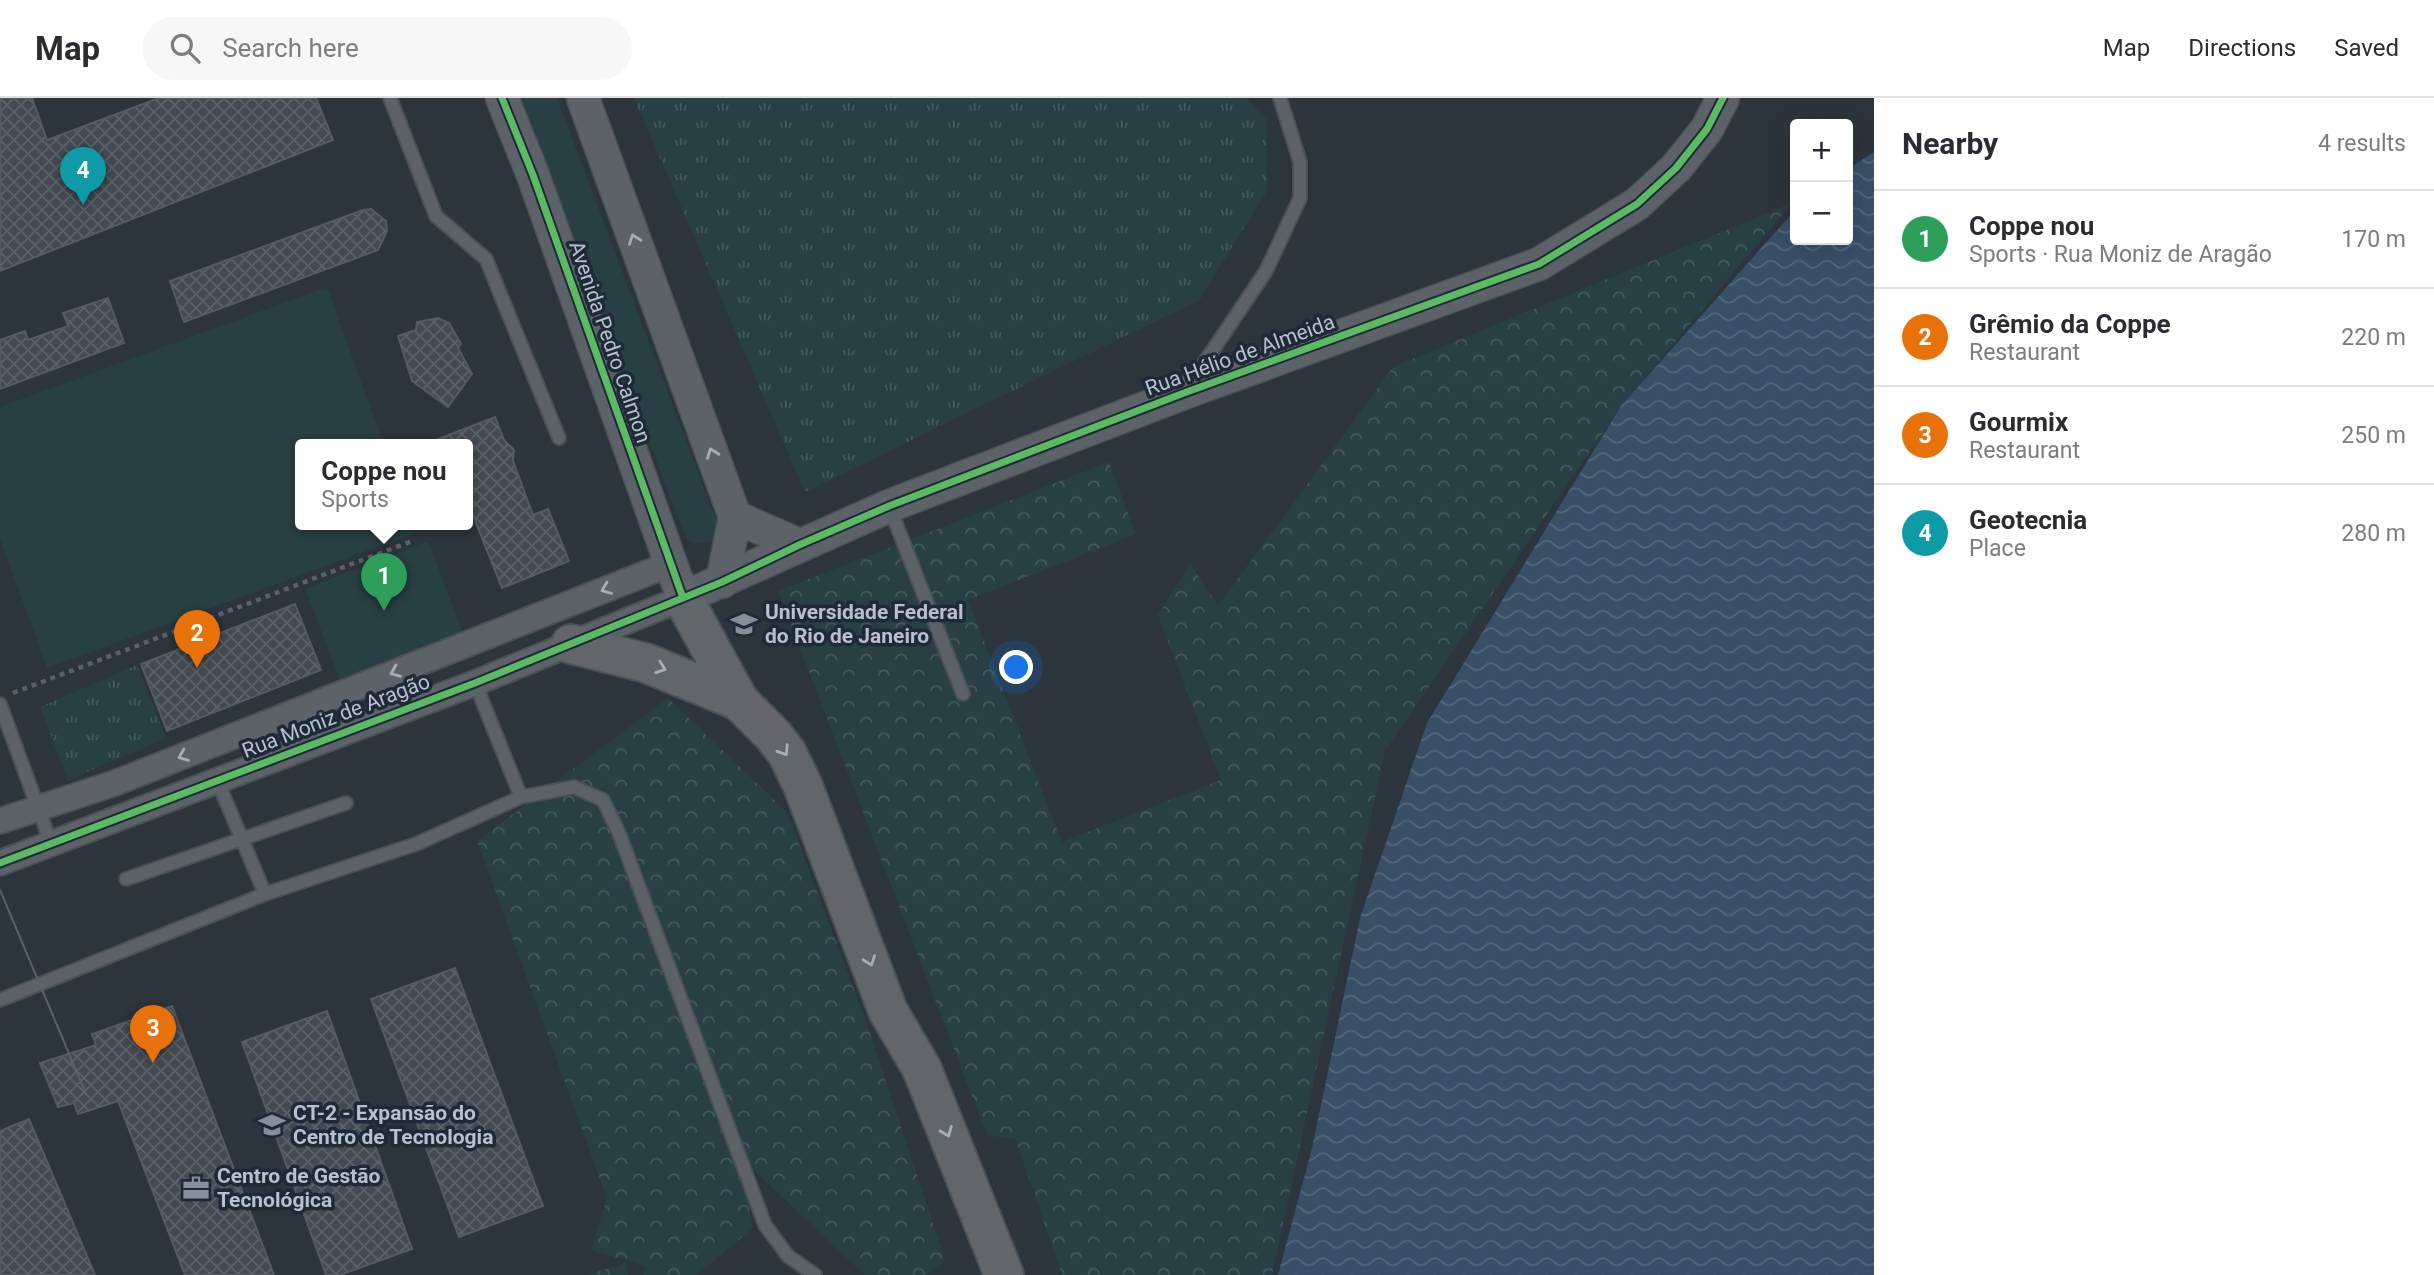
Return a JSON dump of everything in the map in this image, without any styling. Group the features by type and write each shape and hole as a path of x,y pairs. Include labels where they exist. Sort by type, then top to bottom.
{"highway":[{"path":"677,581 739,701 780,744 803,786 888,1011 922,1069 969,1221 977,1275"},
{"path":"571,644 646,663 739,701"},
{"path":"969,1221 1004,1275"}],"street":[{"name":"Avenida Pedro Calmon","path":"502,98 533,175 677,581"},
{"path":"583,98 735,517 722,582"},
{"name":"Rua Hélio de Almeida","path":"677,581 722,582 889,506 1184,393 1539,264 1637,204 1676,169 1707,129 1723,98"},
{"path":"735,517 799,545"},
{"name":"Rua Moniz de Aragão","path":"0,863 571,644 677,581"},
{"name":"Rua Moniz de Aragão","path":"0,821 115,783 677,581"}],"lane":[{"path":"390,98 436,216 486,259 559,438"},
{"path":"1184,393 1266,271 1300,198 1300,162 1280,98"},
{"path":"889,506 963,694"},
{"path":"475,683 521,797"},
{"path":"0,704 51,843"},
{"path":"218,780 265,894"},
{"path":"0,1000 265,894 416,844 521,797 574,787 603,800 619,834 765,1226 789,1256 815,1275"},
{"path":"126,879 241,837 346,803"}],"path":[{"path":"0,698 415,541"}],"green space":[{"path":"518,98 557,98 720,531 713,541 696,544 686,538"},
{"path":"634,98 1246,98 1267,120 1267,191 1199,300 805,492"},
{"path":"1790,204 1621,406 1385,751 1272,1275 1062,1275 1016,1140 987,1135 778,591 1109,462 1136,534 968,600 1062,842 1221,780 1158,615 1190,563 1218,606 1393,367"},
{"path":"327,287 382,439 295,439 295,530 415,530 416,533 47,668 0,539 0,407"},
{"path":"428,541 463,633 340,680 305,589"},
{"path":"137,665 166,738 68,780 40,707"},
{"path":"668,698 787,812 867,1024 945,1260 926,1275 865,1275 739,1156 753,1228 697,1275 644,1275 645,1266 591,1250 607,1198 477,841"},
{"path":"626,1263 628,1275 587,1275"}],"water":[{"path":"1874,152 1874,1275 1278,1275 1312,1148 1360,918 1427,723 1621,406 1790,216 1790,245 1853,245 1853,166"}],"building":[{"path":"0,98 32,98 47,140 159,98 316,98 333,140 0,271"},
{"path":"371,209 386,221 387,231 378,250 184,322 170,281"},
{"path":"108,298 124,343 0,389 0,340 25,331 28,340 68,326 63,313"},
{"path":"438,318 449,323 461,344 458,348 472,374 448,407 412,381 398,336 416,330 417,322"},
{"path":"495,417 504,440 514,450 513,461 533,515 548,509 569,561 502,588 473,516 473,439 438,439"},
{"path":"295,604 321,670 167,731 141,664"},
{"path":"455,968 543,1206 459,1237 371,999"},
{"name":"Centro de Gestão Tecnológica","path":"172,1006 274,1275 185,1275 118,1101 78,1114 74,1103 58,1107 40,1063 96,1045 92,1034"},
{"path":"327,1011 412,1249 340,1275 326,1275 242,1042"},
{"path":"29,1119 95,1275 0,1275 0,1131"}],"tram line":[{"path":"0,890 86,1094"}],"cycle path":[{"path":"502,98 533,175 683,598"},
{"path":"0,863 475,683 722,582 889,506 1184,393 1539,264 1637,204 1676,168 1707,129 1723,98"}],"place":[{"name":"Geotecnia","path":"83,205"},
{"name":"Coppe nou","path":"384,611"},
{"name":"Universidade Federal do Rio de Janeiro","path":"744,624"},
{"name":"Grêmio da Coppe","path":"197,668"},
{"name":"Gourmix","path":"153,1063"},
{"name":"CT-2 - Expansão do Centro de Tecnologia","path":"272,1125"},
{"name":"Centro de Gestão Tecnológica","path":"196,1188"}]}
